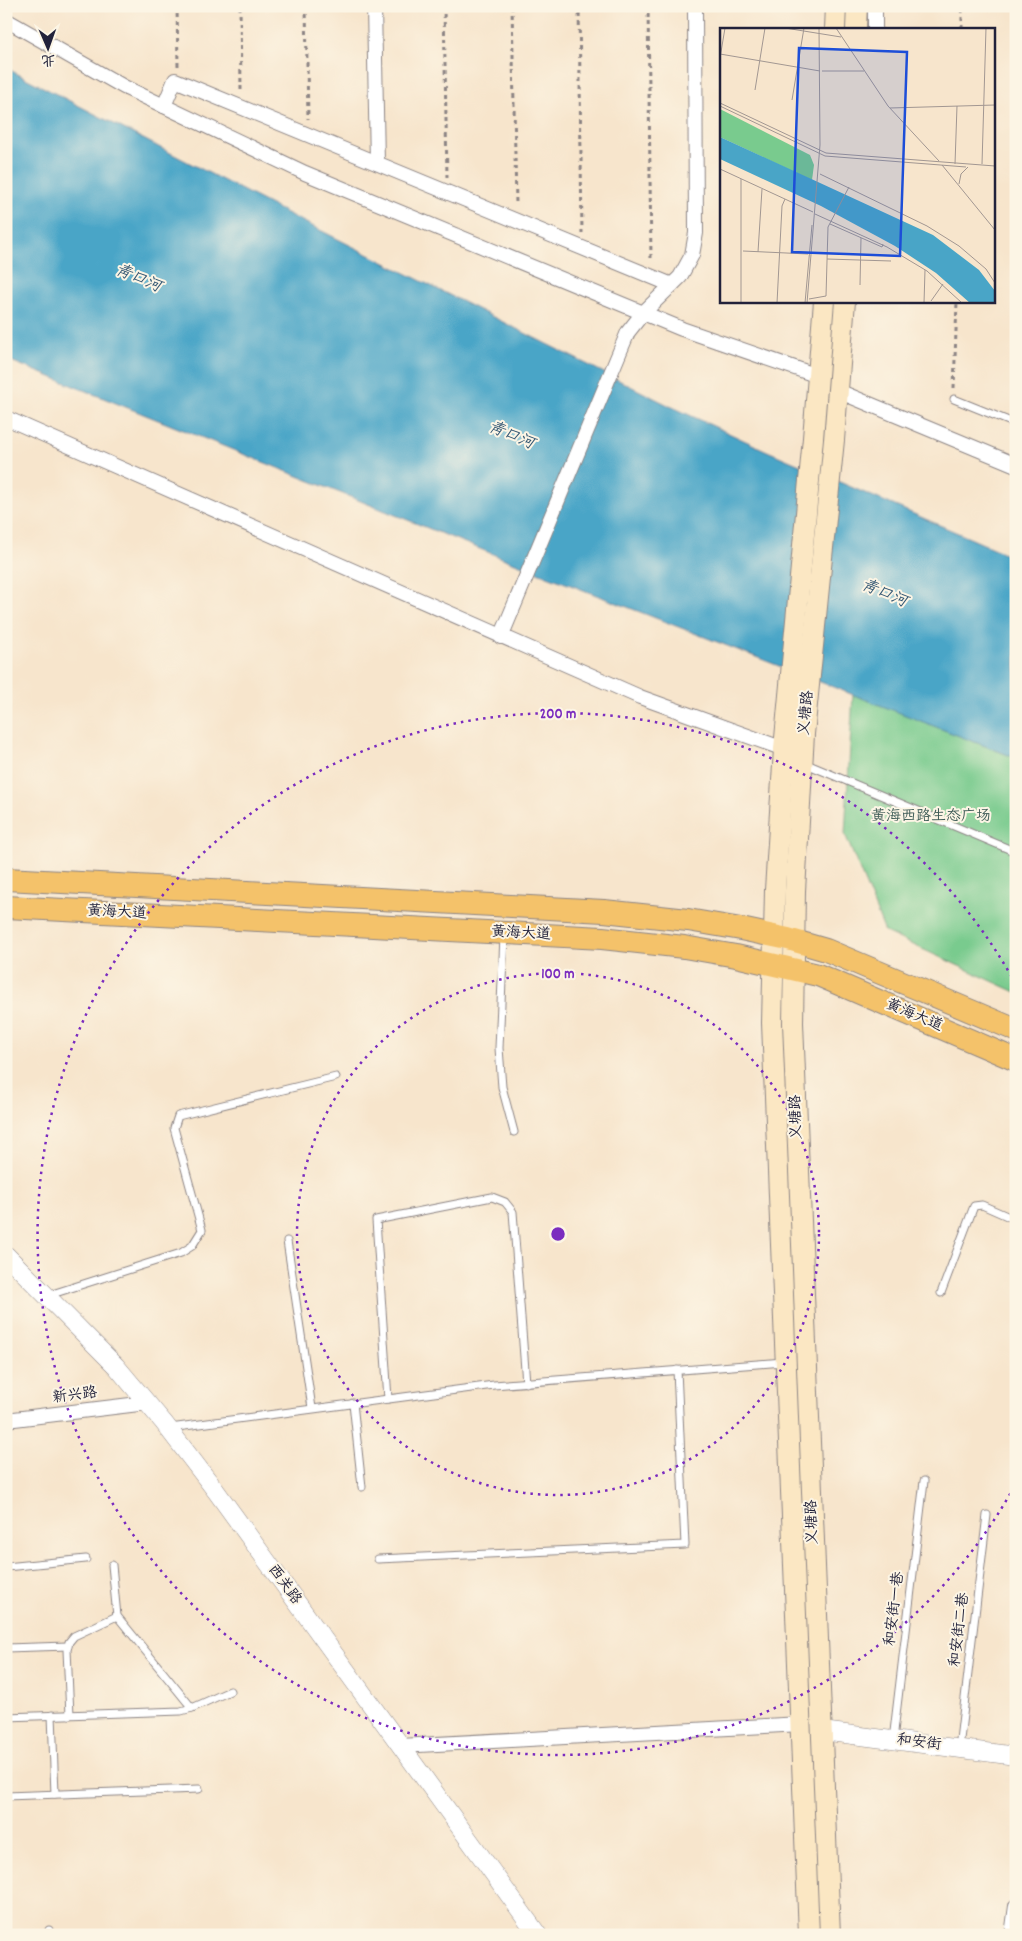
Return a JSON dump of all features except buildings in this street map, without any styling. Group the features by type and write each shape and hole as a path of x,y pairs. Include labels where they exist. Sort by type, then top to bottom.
{"main road":[{"path":"835,28 836,6"},
{"path":"856,6 856,28"},
{"name":"义塘路","path":"784,938 795,891 803,763 795,730 824,302"},
{"name":"义塘路","path":"830,1935 793,1023 784,966 784,938 775,890 784,749 795,730 836,412 844,302"},
{"name":"黄海大道","path":"6,879 604,911 688,920 784,938 841,955 1016,1030"},
{"name":"黄海大道","path":"6,907 602,938 684,947 784,966 831,980 1016,1060"},
{"name":"义塘路","path":"784,966 772,1023 809,1935"}],"street":[{"path":"374,6 377,163"},
{"path":"501,637 628,332 643,313 680,278 690,261 696,233 695,6"},
{"path":"875,6 875,28"},
{"path":"6,20 124,87 305,173 682,329 818,376"},
{"path":"164,106 175,80 672,285"},
{"path":"838,391 1016,465"},
{"path":"6,418 640,697 784,749"},
{"name":"西关路","path":"6,1255 116,1366 168,1428 222,1499 538,1935"},
{"name":"新兴路","path":"6,1420 148,1403"},
{"path":"400,1746 801,1724"},
{"name":"和安街","path":"822,1731 1016,1756"},
{"path":"1012,1935 1016,1906"}],"lane":[{"path":"954,399 1016,424"},
{"path":"803,763 1016,852"},
{"path":"504,933 499,1048 502,1087 514,1132"},
{"path":"47,1296 181,1253 192,1246 202,1230 174,1128 178,1116 336,1077"},
{"path":"388,1399 376,1220 492,1196 505,1202 513,1212 526,1383"},
{"path":"941,1293 974,1206 982,1205 1016,1220"},
{"path":"287,1241 312,1408"},
{"path":"168,1428 312,1408 526,1383 786,1361"},
{"path":"378,1559 685,1545 677,1370"},
{"path":"353,1403 362,1487"},
{"name":"和安街一巷","path":"893,1740 924,1481"},
{"name":"和安街二巷","path":"959,1749 987,1515"},
{"path":"6,1567 86,1559"},
{"path":"112,1565 117,1616 192,1708"},
{"path":"70,1715 69,1642 74,1636 117,1616"},
{"path":"6,1648 68,1646"},
{"path":"6,1717 181,1711 230,1691"},
{"path":"52,1715 54,1794"},
{"path":"6,1796 199,1789"}],"path":[{"path":"175,80 178,68 177,6"},
{"path":"240,6 241,107"},
{"path":"306,6 308,134"},
{"path":"444,6 448,192"},
{"path":"512,6 516,221"},
{"path":"579,6 582,248"},
{"path":"648,6 652,277"},
{"path":"962,6 962,28"},
{"path":"954,399 957,302"}],"green space":[{"name":"黄海西路生态广场","path":"853,694 1016,758 1016,992 885,932 845,834"}],"water":[{"name":"青口河","path":"6,68 294,217 668,405 765,450 1016,558 1016,758 550,577 6,359"}]}
